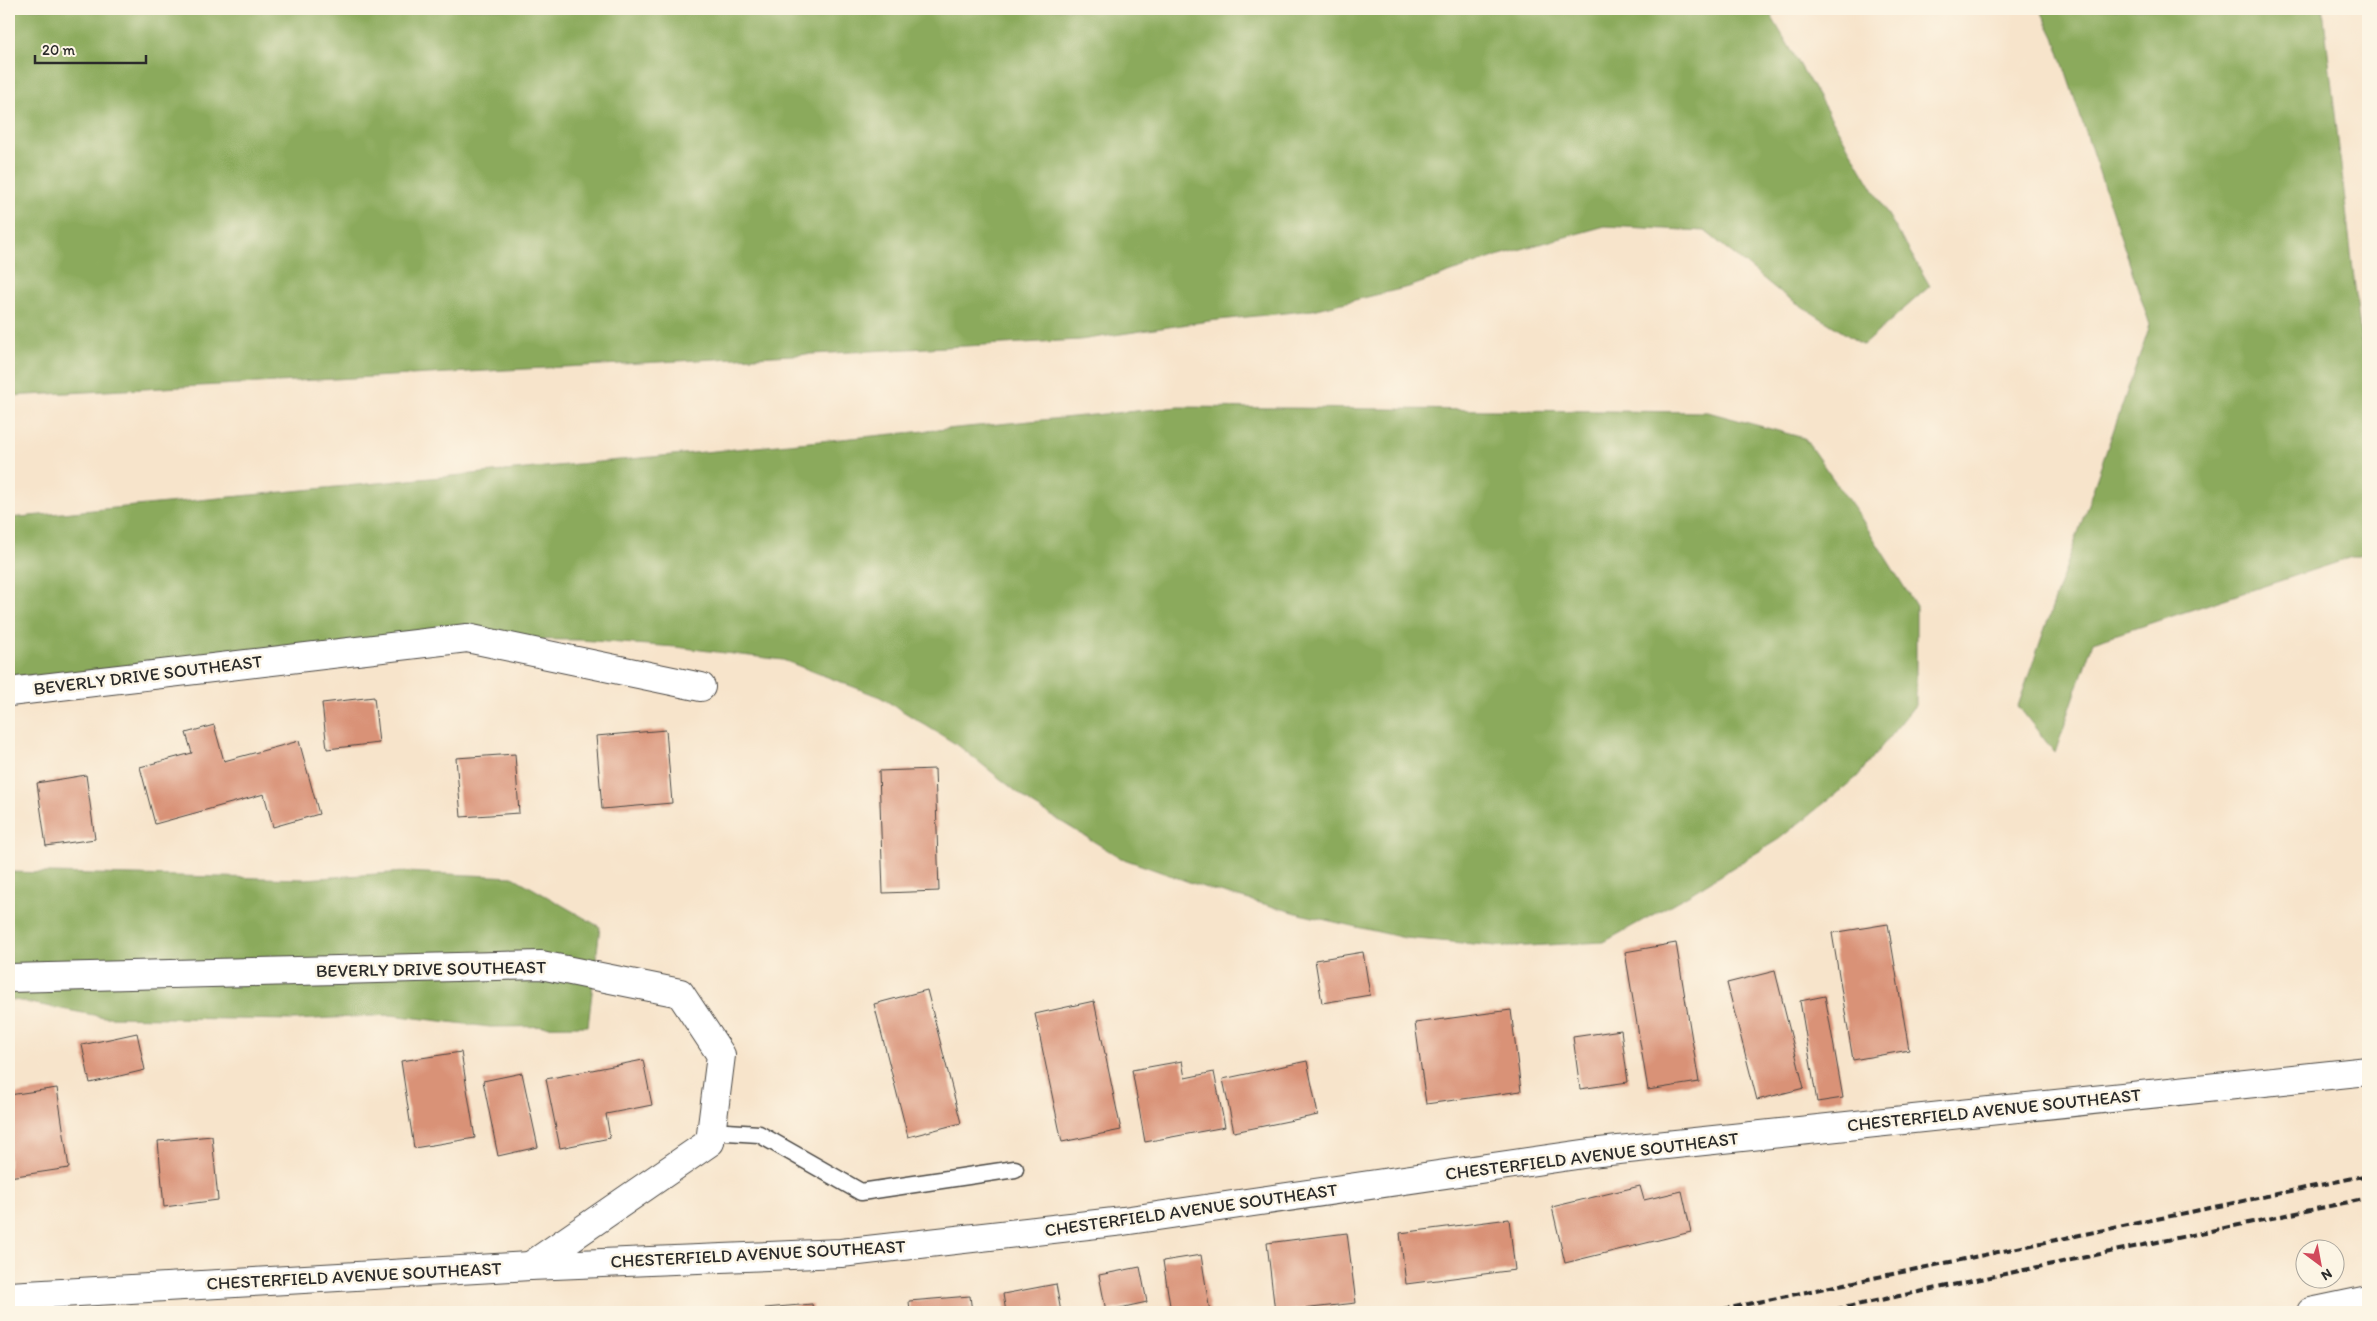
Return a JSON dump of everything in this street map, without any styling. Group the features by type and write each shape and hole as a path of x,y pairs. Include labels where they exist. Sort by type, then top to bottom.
{"street":[{"name":"BEVERLY DRIVE SOUTHEAST","path":"9,692 467,638 701,687"},
{"name":"BEVERLY DRIVE SOUTHEAST","path":"9,978 541,965 680,993 721,1055 710,1142 530,1266"},
{"name":"CHESTERFIELD AVENUE SOUTHEAST","path":"9,1296 530,1266 841,1253 1123,1221 1590,1153 2368,1071"},
{"path":"2311,1312 2368,1300"}],"lane":[{"path":"711,1131 759,1134 862,1192 1015,1169"}],"green space":[{"path":"9,9 1767,9 1930,286 1863,345 1781,293 1705,231 1605,226 1500,255 1409,287 1313,310 1209,321 1080,340 9,396"},
{"path":"2040,9 2323,9 2368,400 2368,552 2093,642 2055,753 2018,706 2150,325 2054,37"},
{"path":"1178,407 1708,412 1804,438 1861,518 1916,606 1916,704 1857,777 1779,839 1690,894 1604,942 1508,947 1405,938 1304,915 1209,889 1121,858 1032,804 959,746 880,697 783,660 676,647 580,640 475,639 9,700 9,518"},
{"path":"9,872 305,879 405,872 513,877 600,927 588,1026 490,1027 391,1015 295,1020 104,1017 9,999"}],"building":[{"path":"374,697 379,743 327,749 322,703"},
{"path":"214,725 224,761 299,741 319,814 273,827 264,794 155,824 140,767 192,753 186,733"},
{"path":"666,730 672,803 602,809 596,736"},
{"path":"515,754 519,813 461,817 456,758"},
{"path":"935,769 939,891 883,893 879,771"},
{"path":"86,775 95,839 46,846 37,783"},
{"path":"1888,924 1909,1050 1853,1060 1832,933"},
{"path":"1676,943 1699,1082 1648,1090 1625,952"},
{"path":"1363,952 1370,995 1322,1003 1315,960"},
{"path":"1775,971 1804,1088 1757,1100 1727,983"},
{"path":"927,990 961,1123 908,1137 874,1004"},
{"path":"1825,996 1843,1098 1817,1102 1800,1001"},
{"path":"1094,1001 1121,1130 1062,1142 1035,1014"},
{"path":"1511,1010 1521,1091 1426,1104 1415,1023"},
{"path":"1621,1030 1628,1082 1580,1089 1573,1037"},
{"path":"137,1033 145,1070 90,1083 82,1045"},
{"path":"461,1052 475,1138 414,1148 401,1061"},
{"path":"643,1060 652,1105 606,1114 610,1138 560,1148 546,1079"},
{"path":"1182,1061 1185,1078 1214,1072 1225,1127 1145,1142 1132,1070"},
{"path":"1307,1061 1318,1115 1234,1132 1223,1079"},
{"path":"522,1073 538,1147 498,1156 483,1081"},
{"path":"57,1088 69,1168 9,1177 9,1095"},
{"path":"212,1136 218,1200 164,1207 158,1141"},
{"path":"1640,1186 1644,1200 1682,1191 1691,1232 1565,1263 1552,1207"},
{"path":"1509,1219 1515,1270 1406,1284 1400,1233"},
{"path":"1347,1233 1356,1303 1275,1312 1267,1243"},
{"path":"1201,1255 1210,1312 1171,1312 1163,1261"},
{"path":"1140,1267 1147,1302 1106,1311 1099,1275"},
{"path":"1056,1284 1061,1312 1006,1312 1003,1294"},
{"path":"970,1296 972,1312 910,1312 909,1301"},
{"path":"812,1304 813,1312 766,1312 765,1308"}],"railway":[{"path":"1710,1312 2368,1175"},
{"path":"1823,1312 2368,1198"}]}
